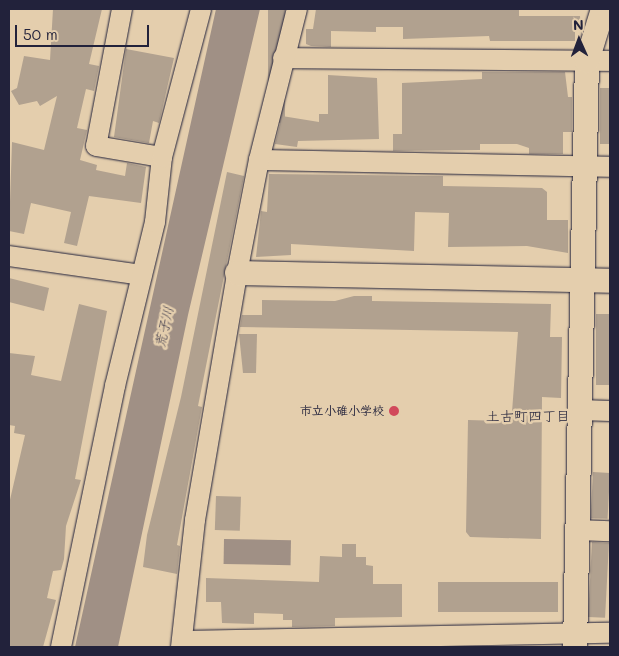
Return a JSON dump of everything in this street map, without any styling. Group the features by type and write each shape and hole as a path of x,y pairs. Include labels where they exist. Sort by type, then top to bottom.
{"street":[{"path":"122,9 96,146 162,157"},
{"path":"61,647 155,222 162,157 201,9"},
{"path":"297,9 283,58 259,160 237,273 195,520 181,644 575,640 610,633"},
{"path":"575,640 587,61 603,9"},
{"path":"283,58 610,61"},
{"path":"259,160 610,168"},
{"path":"9,256 142,276"},
{"path":"237,273 610,281"},
{"path":"580,410 610,411"},
{"path":"577,530 610,531"}],"water":[{"name":"荒子川","path":"216,9 260,9 188,315 118,647 75,647"},
{"path":"224,539 291,540 291,565 224,564"}],"building":[{"path":"53,9 102,9 89,64 99,66 94,91 86,89 77,128 87,130 80,160 97,165 96,170 125,176 127,163 146,167 141,203 89,196 77,246 64,243 71,212 31,203 24,234 9,231 12,142 44,150 57,96 40,106 37,101 19,105 11,91 17,88 24,56 50,60"},
{"path":"268,9 285,9 285,123 268,123"},
{"path":"316,9 519,9 519,16 580,16 581,30 575,30 575,41 490,41 489,36 403,39 403,27 376,27 376,32 331,31 331,47 311,46 306,44 306,29 313,29"},
{"path":"126,49 174,58 159,123 153,121 149,143 114,137"},
{"path":"482,72 565,72 568,97 572,97 572,132 563,132 563,154 529,154 529,148 517,144 480,144 480,150 393,151 393,134 402,134 402,83 482,79"},
{"path":"328,75 377,78 379,139 298,141 297,147 275,144 282,116 319,122 319,114 328,114"},
{"path":"600,88 610,88 610,144 600,144"},
{"path":"227,172 244,176 198,406 202,407 177,545 180,546 177,574 143,567 147,535 181,397"},
{"path":"269,174 443,176 443,186 542,188 547,192 547,220 568,220 568,253 527,246 448,247 449,213 415,212 414,251 291,244 291,255 256,257 261,211 267,212"},
{"path":"9,278 49,288 44,311 9,302"},
{"path":"354,296 372,296 372,301 551,304 550,337 562,337 561,398 542,397 541,539 470,537 466,532 468,420 502,421 512,412 518,332 240,327 242,315 262,315 262,300 335,301"},
{"path":"79,304 107,311 75,479 81,480 66,526 64,559 61,570 53,571 47,598 56,600 43,647 9,647 9,504 25,435 14,433 15,426 9,425 9,353 35,356 31,375 61,381"},
{"path":"596,314 610,314 610,385 596,385"},
{"path":"239,334 257,334 256,373 243,373"},
{"path":"593,472 610,473 608,519 591,518"},
{"path":"216,496 241,497 240,531 215,530"},
{"path":"592,542 609,543 605,618 588,617"},
{"path":"342,544 356,544 356,557 366,557 366,565 373,566 373,584 402,584 402,617 335,618 335,626 292,627 292,620 283,620 283,614 254,613 254,624 222,623 221,602 206,602 206,578 319,582 320,556 342,557"},
{"path":"438,582 558,582 558,612 438,612"}],"place":[{"name":"市立小碓小学校","path":"394,411"}],"district":[{"name":"土古町四丁目","path":"528,416"}]}
